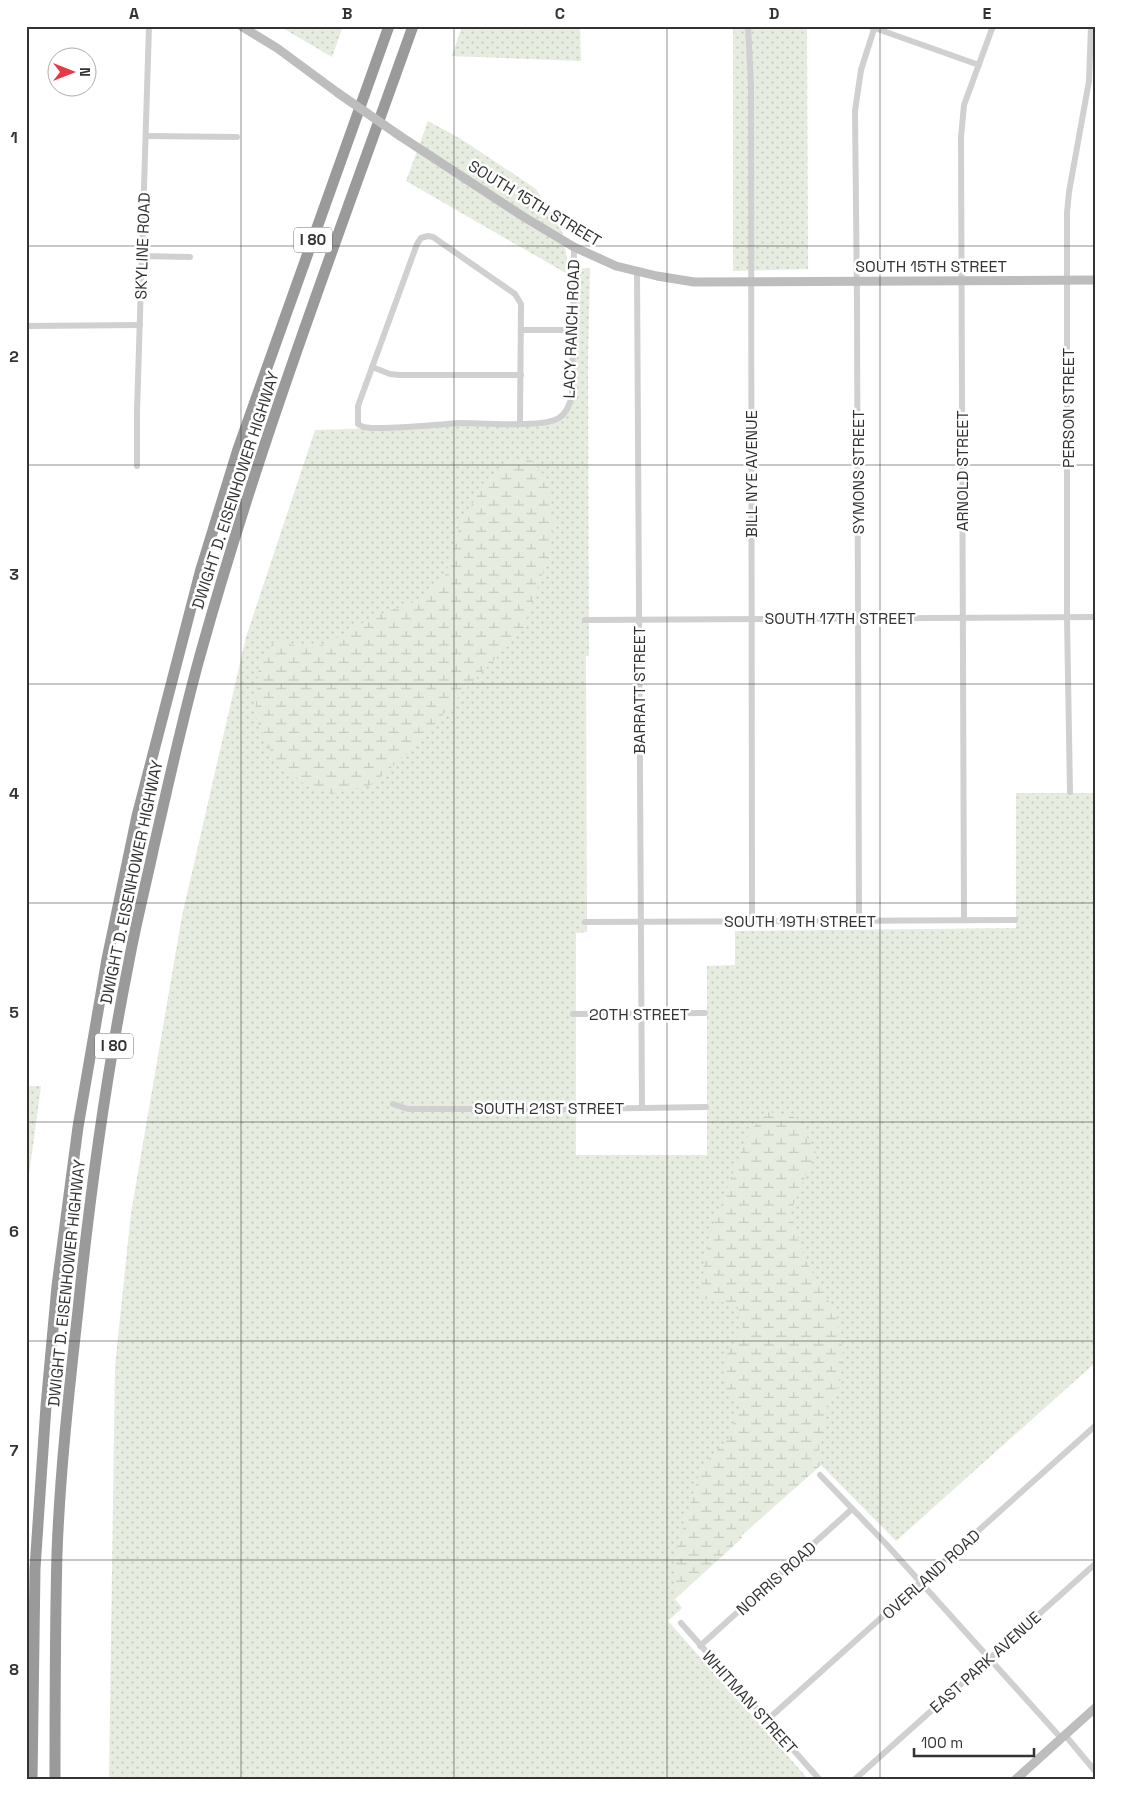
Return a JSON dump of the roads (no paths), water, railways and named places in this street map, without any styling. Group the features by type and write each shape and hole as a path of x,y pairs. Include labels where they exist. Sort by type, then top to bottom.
{"highway":[{"name":"DWIGHT D. EISENHOWER HIGHWAY","path":"32,1780 35,1568 46,1396 57,1286 78,1127 107,959 137,816 201,569 238,449 389,26"},
{"name":"DWIGHT D. EISENHOWER HIGHWAY","path":"54,1780 58,1549 66,1429 87,1226 102,1116 129,960 174,759 200,654 230,554 254,475 412,26"}],"main road":[{"name":"SOUTH 15TH STREET","path":"240,26 277,48 400,136 524,217 574,248 616,266 636,272 694,282 1095,280"},
{"path":"1015,1780 1095,1708"}],"street":[{"name":"SKYLINE ROAD","path":"137,466 141,256 149,26"},
{"name":"BILL NYE AVENUE","path":"748,26 751,85 752,921"},
{"name":"ARNOLD STREET","path":"964,920 961,137 964,105 993,26"},
{"name":"PERSON STREET","path":"1070,792 1068,192 1089,82 1091,26"},
{"path":"873,27 979,65"},
{"name":"SYMONS STREET","path":"859,921 855,111 861,70 873,27"},
{"path":"146,136 237,137"},
{"path":"520,423 521,375 521,304 515,294 433,237 424,236 421,238 417,244 372,367 398,375 521,375"},
{"name":"LACY RANCH ROAD","path":"372,367 358,406 358,424 363,427 461,423 520,423 551,421 559,418 565,412 572,395 574,248"},
{"path":"141,256 190,257"},
{"name":"BARRATT STREET","path":"636,272 642,1108"},
{"path":"26,326 140,325"},
{"path":"521,330 573,330"},
{"name":"SOUTH 17TH STREET","path":"585,620 1095,617"},
{"name":"SOUTH 19TH STREET","path":"586,922 1016,920"},
{"name":"20TH STREET","path":"573,1014 705,1013"},
{"name":"SOUTH 21ST STREET","path":"393,1104 408,1109 706,1107"},
{"name":"OVERLAND ROAD","path":"766,1721 1095,1426"},
{"path":"820,1476 921,1582 1095,1771"},
{"name":"NORRIS ROAD","path":"700,1646 852,1509"},
{"name":"EAST PARK AVENUE","path":"854,1780 1095,1564"},
{"name":"WHITMAN STREET","path":"681,1623 820,1780"}]}
